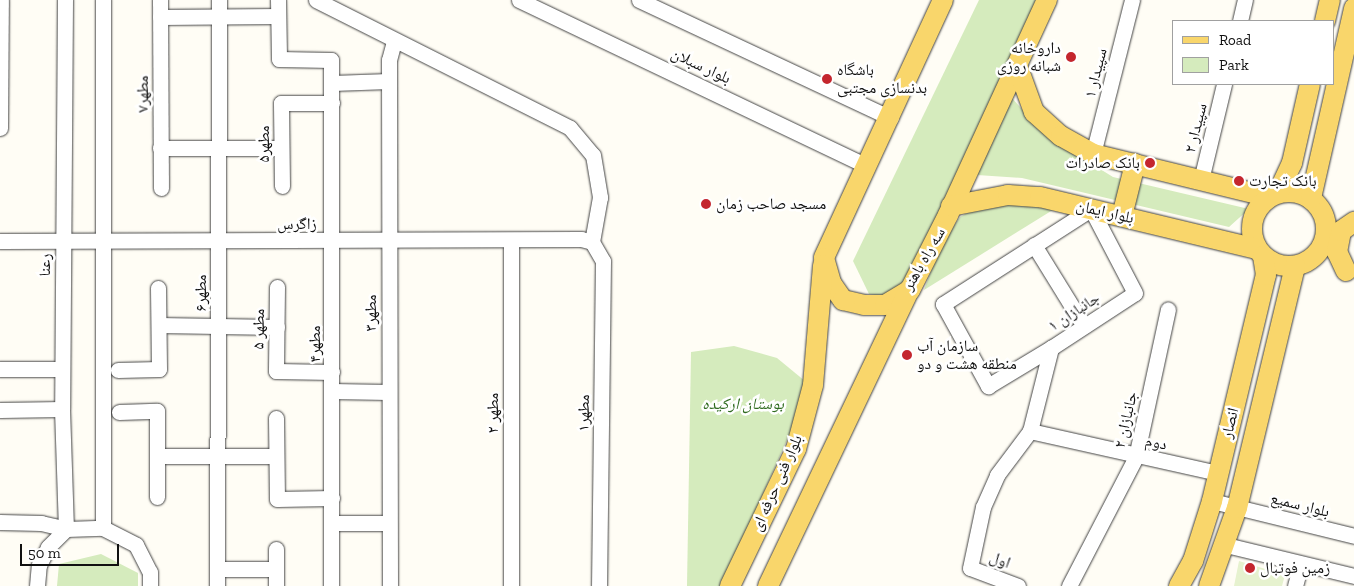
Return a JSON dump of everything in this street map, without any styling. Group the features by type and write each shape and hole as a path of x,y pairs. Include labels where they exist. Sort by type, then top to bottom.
{"main road":[{"path":"824,258 891,118 943,0"},
{"name":"سه راه باهنر","path":"824,258 831,284 843,300 864,305 885,305 910,290 1018,68 1047,0"},
{"path":"1325,20 1330,0"},
{"path":"1301,264 1316,255 1325,238 1325,219 1314,202 1354,8"},
{"path":"1018,68 1034,112 1060,136 1093,154 1274,195 1298,193 1314,202 1354,218"},
{"path":"1310,85 1292,163 1274,195 1252,220 1260,252 1280,266 1301,264 1350,272"},
{"path":"1122,216 1135,164"},
{"name":"بلوار ایمان","path":"952,206 1008,195 1040,197 1260,252"},
{"path":"1350,272 1337,252 1342,231 1354,222"},
{"name":"انصار","path":"1179,586 1193,562 1212,501 1266,275 1260,252"},
{"name":"بلوار فنی حرفه ای","path":"730,586 796,448 813,386 824,258"},
{"name":"انصار","path":"1209,586 1226,546 1238,508 1301,264"},
{"path":"768,586 910,290"}],"street":[{"path":"0,128 1,0"},
{"name":"رعنا","path":"65,0 62,409 66,530"},
{"path":"102,0 100,241 103,528"},
{"name":"مطهر۷","path":"160,0 160,188"},
{"name":"مطهر۶","path":"217,586 219,0"},
{"path":"160,17 278,16 278,0"},
{"path":"316,0 570,128 593,155 600,198 592,242"},
{"name":"بلوار سبلان","path":"519,0 867,166"},
{"name":"بلوار سبلان","path":"639,0 805,71 891,118"},
{"name":"سپیدار ۱","path":"1093,154 1132,0"},
{"path":"1240,20 1245,0"},
{"name":"مطهر۴","path":"278,16 279,59 331,60 333,241 332,586"},
{"name":"مطهر۳","path":"390,586 388,523 389,81 394,40"},
{"path":"332,83 389,81"},
{"name":"سپیدار ۲","path":"1201,180 1224,85"},
{"name":"مطهر۵","path":"282,186 281,102 332,103"},
{"path":"160,148 281,148"},
{"path":"1051,348 988,386 943,304 1091,209"},
{"name":"جانبازان ۱","path":"970,568 983,507 996,475 1030,431 1051,348 1135,293 1091,209"},
{"name":"زاگرس","path":"0,241 581,239 592,242"},
{"name":"مطهر ۲","path":"511,240 511,586"},
{"name":"مطهر۱","path":"592,242 603,261 599,586"},
{"path":"1034,245 1084,326"},
{"name":"مطهر ۵","path":"277,287 276,371 332,372"},
{"path":"118,370 159,369 158,288"},
{"name":"جانبازان ۲","path":"1069,586 1136,457 1168,309"},
{"path":"159,325 277,327"},
{"path":"0,369 62,370"},
{"path":"332,391 388,392"},
{"path":"0,410 62,409"},
{"path":"118,412 157,411 157,497"},
{"path":"276,418 277,499 332,498"},
{"name":"دوم","path":"1030,431 1136,457 1218,473"},
{"path":"158,456 276,456"},
{"name":"بلوار سمیع","path":"1212,501 1354,536"},
{"path":"0,522 41,523 66,530 103,528 136,544 150,572 150,586"},
{"path":"332,522 388,523"},
{"path":"37,586 39,566 48,548 66,530"},
{"path":"1226,546 1354,576"},
{"path":"276,549 276,586"},
{"path":"1296,586 1301,564"},
{"name":"اول","path":"970,568 1018,586"},
{"path":"218,569 276,569"}],"green space":[{"path":"979,0 1040,0 905,286 887,297 869,294 853,261"},
{"path":"1012,98 1045,135 1113,177 1249,209 1229,227 1022,178 977,175"},
{"path":"1007,200 1056,208 924,290 941,245 960,217 982,205"},
{"name":"بوستان ارکیده","path":"734,346 777,358 811,386 722,586 687,586 691,352"},
{"path":"101,554 138,573 138,586 57,586 59,564"},
{"name":"زمین فوتبال","path":"1239,561 1285,575 1282,586 1234,586"}],"place":[{"name":"داروخانه شبانه روزی","path":"1071,57"},
{"name":"باشگاه بدنسازی مجتبی","path":"827,79"},
{"name":"بانک صادرات","path":"1150,163"},
{"name":"بانک تجارت","path":"1239,181"},
{"name":"مسجد صاحب زمان","path":"706,204"},
{"name":"سازمان آب منطقه هشت و دو","path":"907,355"},
{"name":"زمین فوتبال","path":"1250,568"}]}
